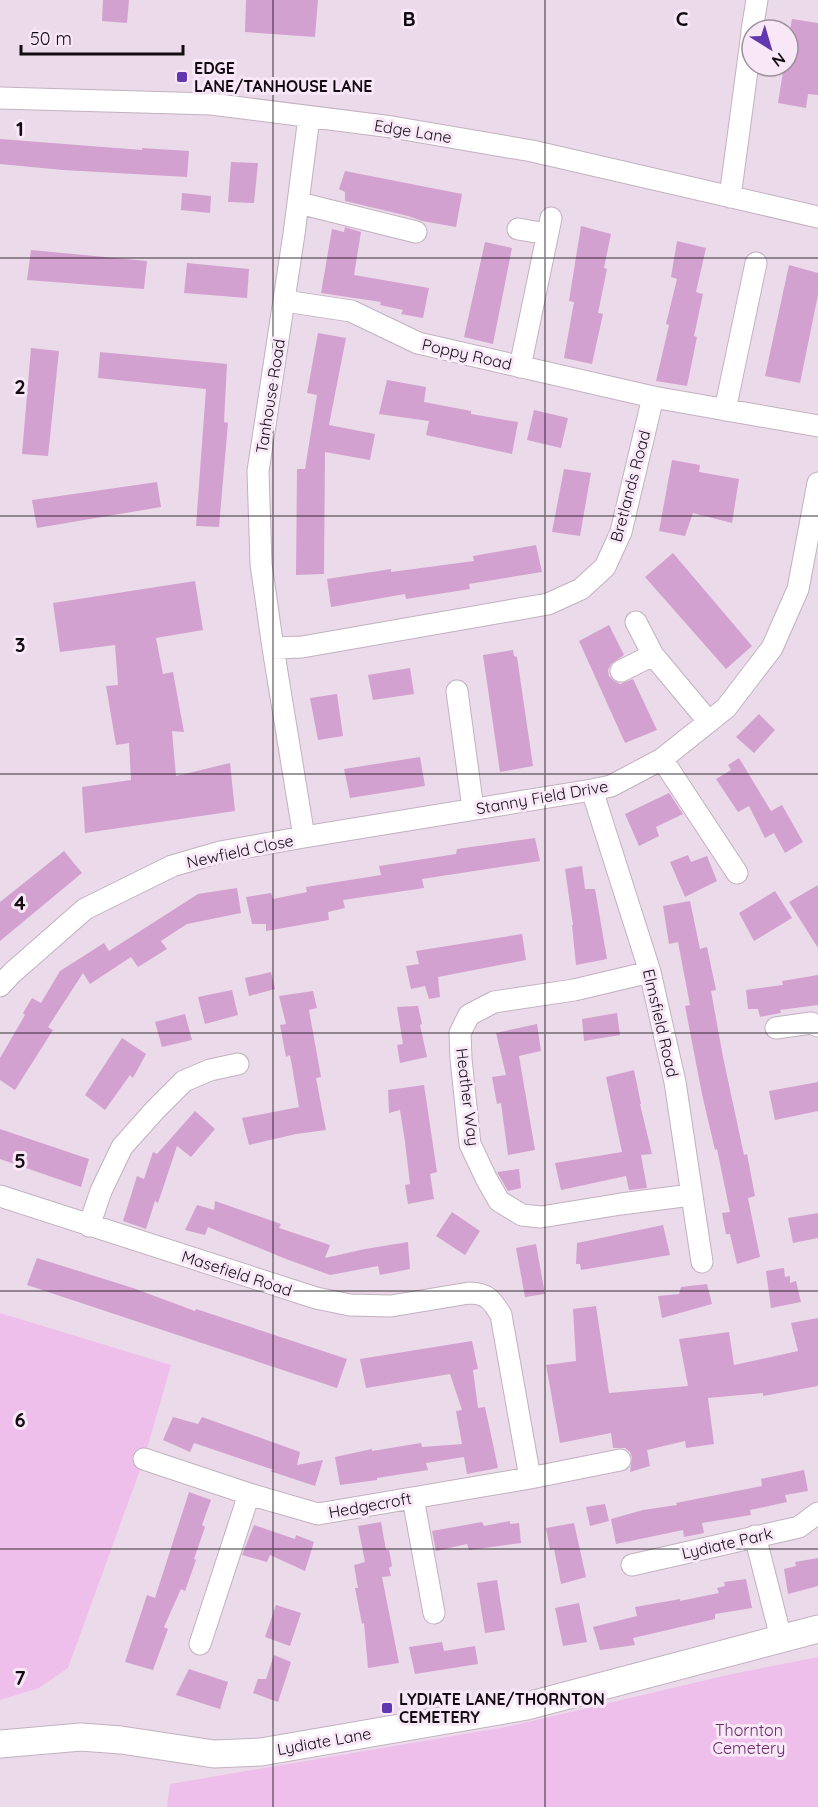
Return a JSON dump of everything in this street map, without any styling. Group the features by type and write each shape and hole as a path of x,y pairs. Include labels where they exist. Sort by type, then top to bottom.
{"main road":[{"name":"Lydiate Lane","path":"0,1744 81,1737 121,1740 214,1754 261,1752 528,1706 818,1629"}],"street":[{"path":"754,18 757,0"},
{"path":"730,197 746,78"},
{"name":"Edge Lane","path":"0,98 211,104 392,127 532,151 818,217"},
{"name":"Tanhouse Road","path":"304,837 261,564 258,471 285,301 309,117"},
{"path":"299,203 416,232"},
{"path":"518,229 549,226 520,367"},
{"path":"725,410 742,284 756,263"},
{"name":"Poppy Road","path":"285,301 351,311 418,343 653,397"},
{"path":"653,397 818,426"},
{"name":"Bretlands Road","path":"273,648 302,647 548,604 581,589 604,567 621,532 653,397"},
{"name":"Stanny Field Drive","path":"304,837 611,786 662,759 726,708 772,648 798,589 818,483"},
{"path":"636,622 653,656 709,722"},
{"path":"621,672 653,656"},
{"path":"457,691 473,809"},
{"path":"662,759 737,873"},
{"name":"Elmsfield Road","path":"592,790 650,972 675,1082 702,1262"},
{"name":"Newfield Close","path":"0,986 85,909 126,888 172,866 211,855 304,837"},
{"name":"Heather Way","path":"650,972 574,990 494,1002 469,1015 460,1033 470,1144 499,1201 522,1215 540,1217 691,1195"},
{"path":"776,1028 811,1023 818,1026"},
{"path":"89,1226 101,1191 122,1147 155,1110 184,1081 210,1070 238,1064"},
{"name":"Masefield Road","path":"0,1197 316,1298 350,1305 391,1306 481,1293 494,1303 501,1315 530,1478"},
{"name":"Hedgecroft","path":"144,1458 249,1494 318,1514 530,1478 620,1460"},
{"path":"200,1644 249,1494"},
{"path":"413,1498 434,1613"},
{"name":"Lydiate Park","path":"632,1566 799,1527 818,1513"},
{"path":"755,1536 781,1638"}],"green space":[{"path":"0,1313 171,1365 144,1459 68,1668 39,1688 0,1700"},
{"name":"Thornton Cemetery","path":"818,1657 818,1807 167,1807 170,1784 511,1726 732,1674"}],"building":[{"path":"103,0 129,0 127,23 102,21"},
{"path":"246,0 318,0 315,37 245,32"},
{"path":"800,20 818,23 818,95 808,94 806,108 778,103 782,78 800,78"},
{"path":"0,139 142,150 142,148 189,151 187,177 0,164"},
{"path":"231,162 258,163 254,203 228,202"},
{"path":"345,171 462,194 456,227 422,221 345,201 345,192 339,189"},
{"path":"182,193 211,196 210,213 181,210"},
{"path":"581,226 611,234 598,313 603,314 592,364 564,358 574,302 569,301"},
{"path":"345,227 361,232 354,275 429,288 423,318 401,314 403,310 380,305 381,302 321,293 332,229 344,232"},
{"path":"677,241 706,248 696,292 703,294 687,386 656,381 677,279 671,277"},
{"path":"485,242 512,248 493,344 464,337"},
{"path":"31,250 147,261 144,289 27,280"},
{"path":"187,263 249,269 247,298 184,293"},
{"path":"789,265 818,273 818,295 800,383 765,376"},
{"path":"318,333 346,338 329,425 375,434 370,460 325,452 324,574 296,575 297,469 305,469 317,395 307,393"},
{"path":"31,348 59,351 48,456 22,454"},
{"path":"100,352 227,364 224,422 228,423 219,527 196,526 206,389 98,378"},
{"path":"387,380 426,387 424,402 471,411 471,414 518,422 512,454 426,435 429,421 379,414"},
{"path":"534,410 568,418 561,448 527,440"},
{"path":"672,460 700,465 699,472 739,479 732,523 693,513 685,536 659,531"},
{"path":"564,469 591,473 580,536 552,532"},
{"path":"157,482 161,507 37,528 32,500"},
{"path":"536,545 542,572 469,584 470,589 406,599 405,594 331,607 327,579 391,569 391,572 474,561 473,556"},
{"path":"673,553 752,646 726,669 645,577"},
{"path":"195,581 203,630 156,638 163,674 173,672 184,732 172,731 176,776 230,763 235,811 85,833 82,787 131,780 129,743 116,745 106,686 118,685 115,645 60,652 53,603"},
{"path":"609,625 624,655 611,664 608,670 609,676 620,684 633,679 657,730 625,743 579,641"},
{"path":"513,650 514,656 517,657 533,766 500,772 483,655"},
{"path":"410,668 414,694 373,700 368,675"},
{"path":"337,694 343,736 318,740 310,698"},
{"path":"759,714 775,730 754,753 736,737"},
{"path":"420,757 425,786 350,798 344,769"},
{"path":"739,758 771,811 782,805 803,842 785,853 774,833 765,838 749,806 738,812 716,779 731,770 728,765"},
{"path":"669,793 683,814 656,827 659,836 639,846 625,814"},
{"path":"535,838 540,861 422,879 424,888 343,900 345,908 328,912 329,920 266,931 266,924 252,924 246,897 271,893 273,899 307,892 306,887 381,875 379,866 456,854 457,849"},
{"path":"64,851 82,873 0,941 0,902"},
{"path":"688,855 691,862 707,856 717,881 685,897 670,862"},
{"path":"582,866 585,889 595,889 607,959 576,965 565,869"},
{"path":"818,885 818,948 789,902"},
{"path":"237,888 241,913 187,924 161,941 167,949 138,967 131,957 90,984 83,973 48,1027 53,1030 15,1090 0,1080 0,1058 25,1015 23,1013 32,998 41,1003 60,971 104,943 109,951 198,894"},
{"path":"775,891 792,918 754,941 739,913"},
{"path":"690,901 700,949 707,947 716,990 711,991 723,1057 755,1196 748,1198 760,1257 737,1264 730,1234 726,1234 722,1213 730,1212 717,1149 715,1150 702,1094 685,1006 690,1005 678,942 669,944 663,906"},
{"path":"522,934 526,960 438,977 440,997 429,999 425,986 411,989 406,966 419,964 416,951"},
{"path":"271,972 275,989 249,996 245,978"},
{"path":"818,975 818,1005 780,1010 781,1013 760,1017 758,1009 748,1009 746,990 783,985 782,981"},
{"path":"232,990 238,1015 205,1024 198,997"},
{"path":"313,991 317,1008 309,1010 321,1077 316,1078 326,1130 296,1134 249,1145 242,1118 299,1107 290,1055 286,1057 280,1025 286,1024 279,996"},
{"path":"418,1006 427,1057 400,1063 397,1045 403,1044 397,1007"},
{"path":"617,1013 620,1035 584,1041 582,1019"},
{"path":"185,1014 192,1040 162,1047 155,1022"},
{"path":"537,1024 541,1051 519,1056 535,1150 508,1155 501,1103 497,1104 492,1077 506,1075 496,1033"},
{"path":"122,1038 146,1054 133,1078 130,1075 105,1110 85,1095"},
{"path":"634,1070 652,1154 641,1155 647,1188 629,1190 626,1176 561,1190 555,1163 622,1152 606,1077"},
{"path":"818,1082 818,1111 775,1120 769,1091"},
{"path":"424,1085 437,1172 430,1174 434,1199 408,1204 405,1185 410,1184 400,1110 389,1113 388,1090"},
{"path":"195,1111 215,1129 191,1157 177,1146 158,1203 155,1201 146,1229 123,1221 137,1176 144,1179 153,1152 157,1154"},
{"path":"0,1129 89,1159 81,1187 0,1159"},
{"path":"519,1169 521,1188 508,1191 497,1172"},
{"path":"215,1201 281,1224 279,1228 330,1245 325,1258 408,1242 410,1269 380,1275 378,1266 330,1275 208,1227 205,1235 185,1230 197,1205 214,1210"},
{"path":"452,1212 480,1231 465,1255 436,1236"},
{"path":"818,1213 818,1238 793,1243 788,1218"},
{"path":"663,1225 670,1255 581,1270 580,1264 576,1264 577,1243"},
{"path":"536,1244 545,1294 525,1297 516,1248"},
{"path":"37,1258 347,1359 337,1388 27,1285"},
{"path":"784,1268 785,1277 790,1276 790,1283 796,1281 801,1302 771,1308 766,1271"},
{"path":"707,1284 712,1304 662,1318 658,1296 679,1294 681,1287"},
{"path":"596,1306 609,1393 688,1386 679,1339 729,1332 734,1365 798,1351 791,1323 818,1318 818,1386 763,1396 763,1393 708,1398 714,1444 686,1448 685,1441 647,1450 650,1466 630,1472 632,1457 630,1452 625,1448 613,1448 611,1433 560,1443 546,1365 576,1361 573,1309"},
{"path":"472,1341 478,1369 473,1370 478,1408 485,1407 498,1468 467,1474 464,1457 426,1463 428,1470 340,1485 335,1457 372,1449 372,1451 421,1443 422,1447 462,1444 456,1411 462,1410 450,1374 366,1388 360,1359"},
{"path":"173,1417 198,1424 202,1417 300,1452 297,1465 323,1460 315,1486 194,1443 190,1452 163,1440"},
{"path":"804,1470 808,1491 785,1495 787,1502 750,1510 751,1515 702,1523 704,1533 684,1537 683,1530 616,1544 611,1519 643,1510 677,1505 676,1503 762,1486 761,1479"},
{"path":"189,1492 211,1500 202,1525 205,1527 194,1559 196,1560 185,1591 181,1589 164,1627 168,1629 153,1670 125,1662 147,1595 155,1598"},
{"path":"605,1504 609,1521 590,1526 586,1507"},
{"path":"510,1521 510,1524 519,1523 521,1543 469,1550 467,1544 436,1551 432,1531 482,1522 484,1526"},
{"path":"381,1522 386,1550 389,1550 392,1566 389,1568 391,1576 382,1577 399,1663 368,1668 364,1623 362,1624 355,1588 358,1588 354,1565 365,1562 358,1526"},
{"path":"574,1523 586,1577 561,1584 554,1549 550,1550 546,1528"},
{"path":"254,1525 295,1539 296,1535 314,1542 305,1571 270,1555 267,1562 242,1555"},
{"path":"818,1558 818,1586 788,1594 784,1569 796,1566 795,1562"},
{"path":"746,1579 752,1608 715,1614 715,1619 633,1638 635,1645 600,1650 593,1627 637,1616 635,1607 719,1593 717,1588 725,1586 724,1582"},
{"path":"497,1580 505,1630 485,1633 477,1583"},
{"path":"579,1603 587,1642 563,1646 555,1608"},
{"path":"276,1605 301,1613 290,1646 265,1637"},
{"path":"442,1642 444,1651 475,1646 478,1664 415,1674 409,1647"},
{"path":"274,1655 291,1662 278,1702 253,1693 258,1679 266,1679"},
{"path":"189,1669 228,1682 220,1709 176,1695"}],"place":[{"name":"EDGE LANE/TANHOUSE LANE","path":"182,77"},
{"name":"LYDIATE LANE/THORNTON CEMETERY","path":"387,1708"}]}
